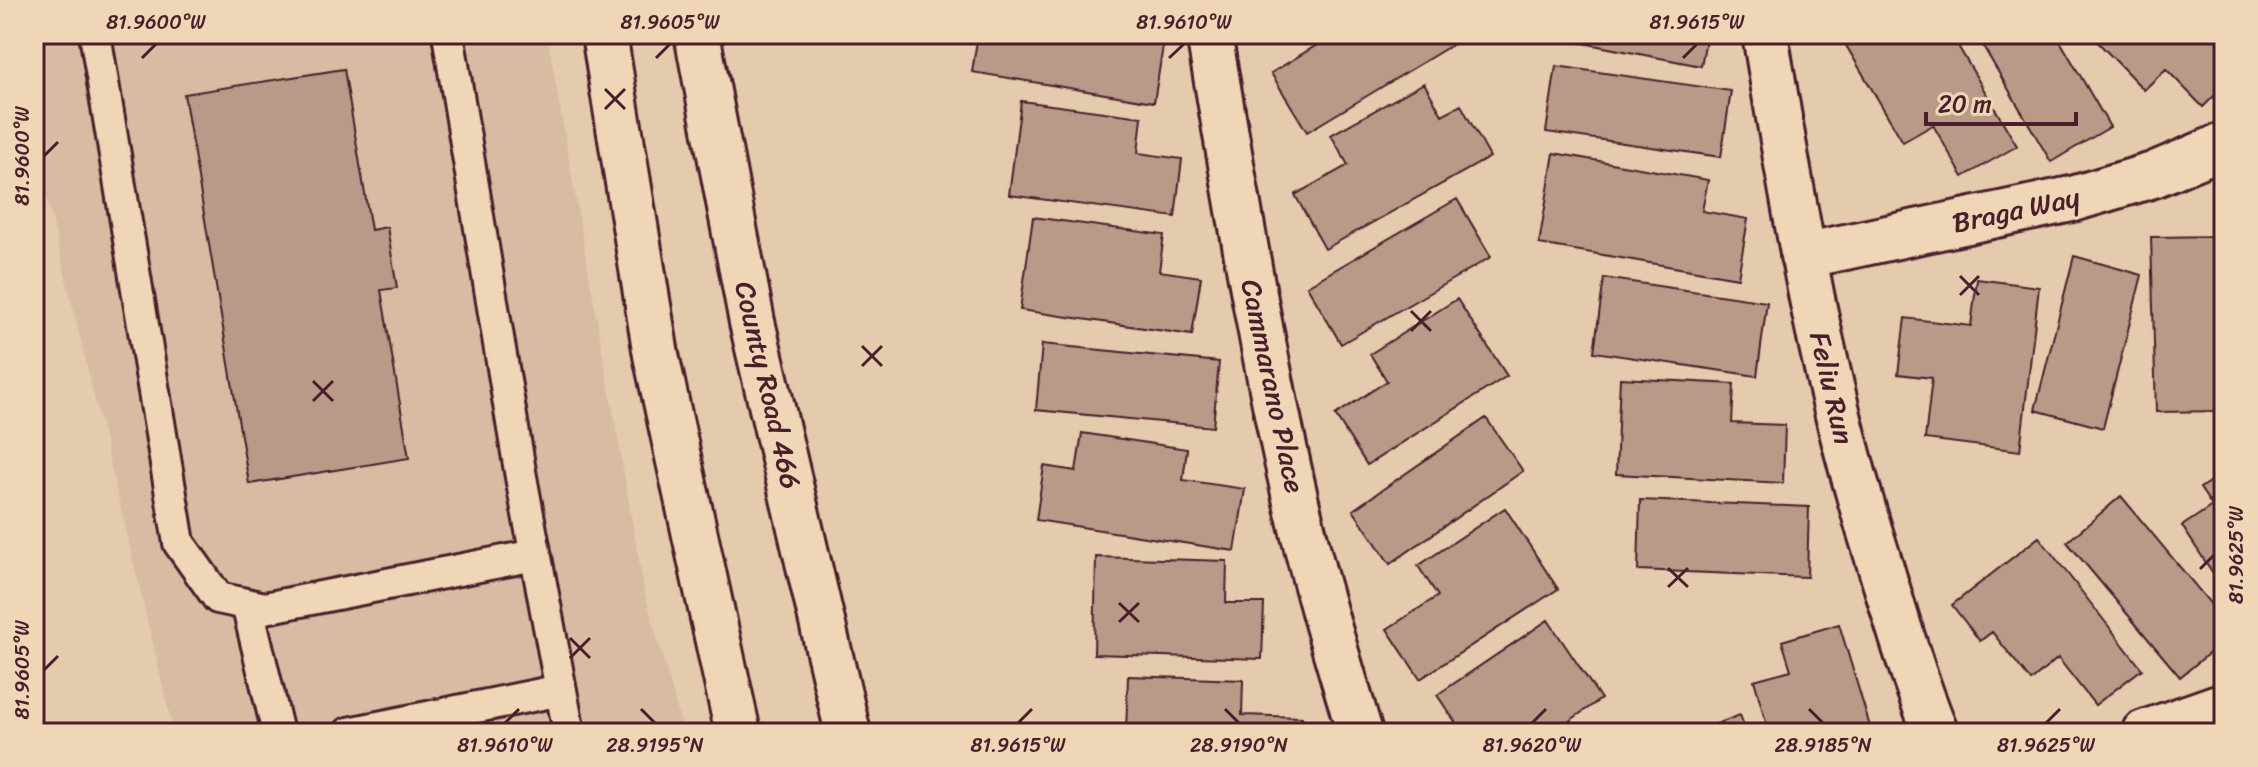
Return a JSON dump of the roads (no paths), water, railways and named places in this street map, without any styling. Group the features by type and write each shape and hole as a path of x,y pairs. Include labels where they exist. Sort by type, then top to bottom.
{"street":[{"path":"604,34 656,355 738,733"},
{"name":"County Road 466","path":"697,34 752,322 848,733"},
{"name":"Cammarano Place","path":"1209,34 1276,412 1328,629 1360,733"},
{"name":"Feliu Run","path":"1765,34 1803,256 1859,498 1898,628 1936,733"},
{"name":"Braga Way","path":"1803,256 2076,198 2153,175 2224,145"},
{"path":"2144,733 2224,705"}],"lane":[{"path":"95,34 179,543 218,598 265,608 535,555"},
{"path":"448,34 535,555 569,733"},
{"path":"247,604 278,733"},
{"path":"349,733 561,690"}]}
